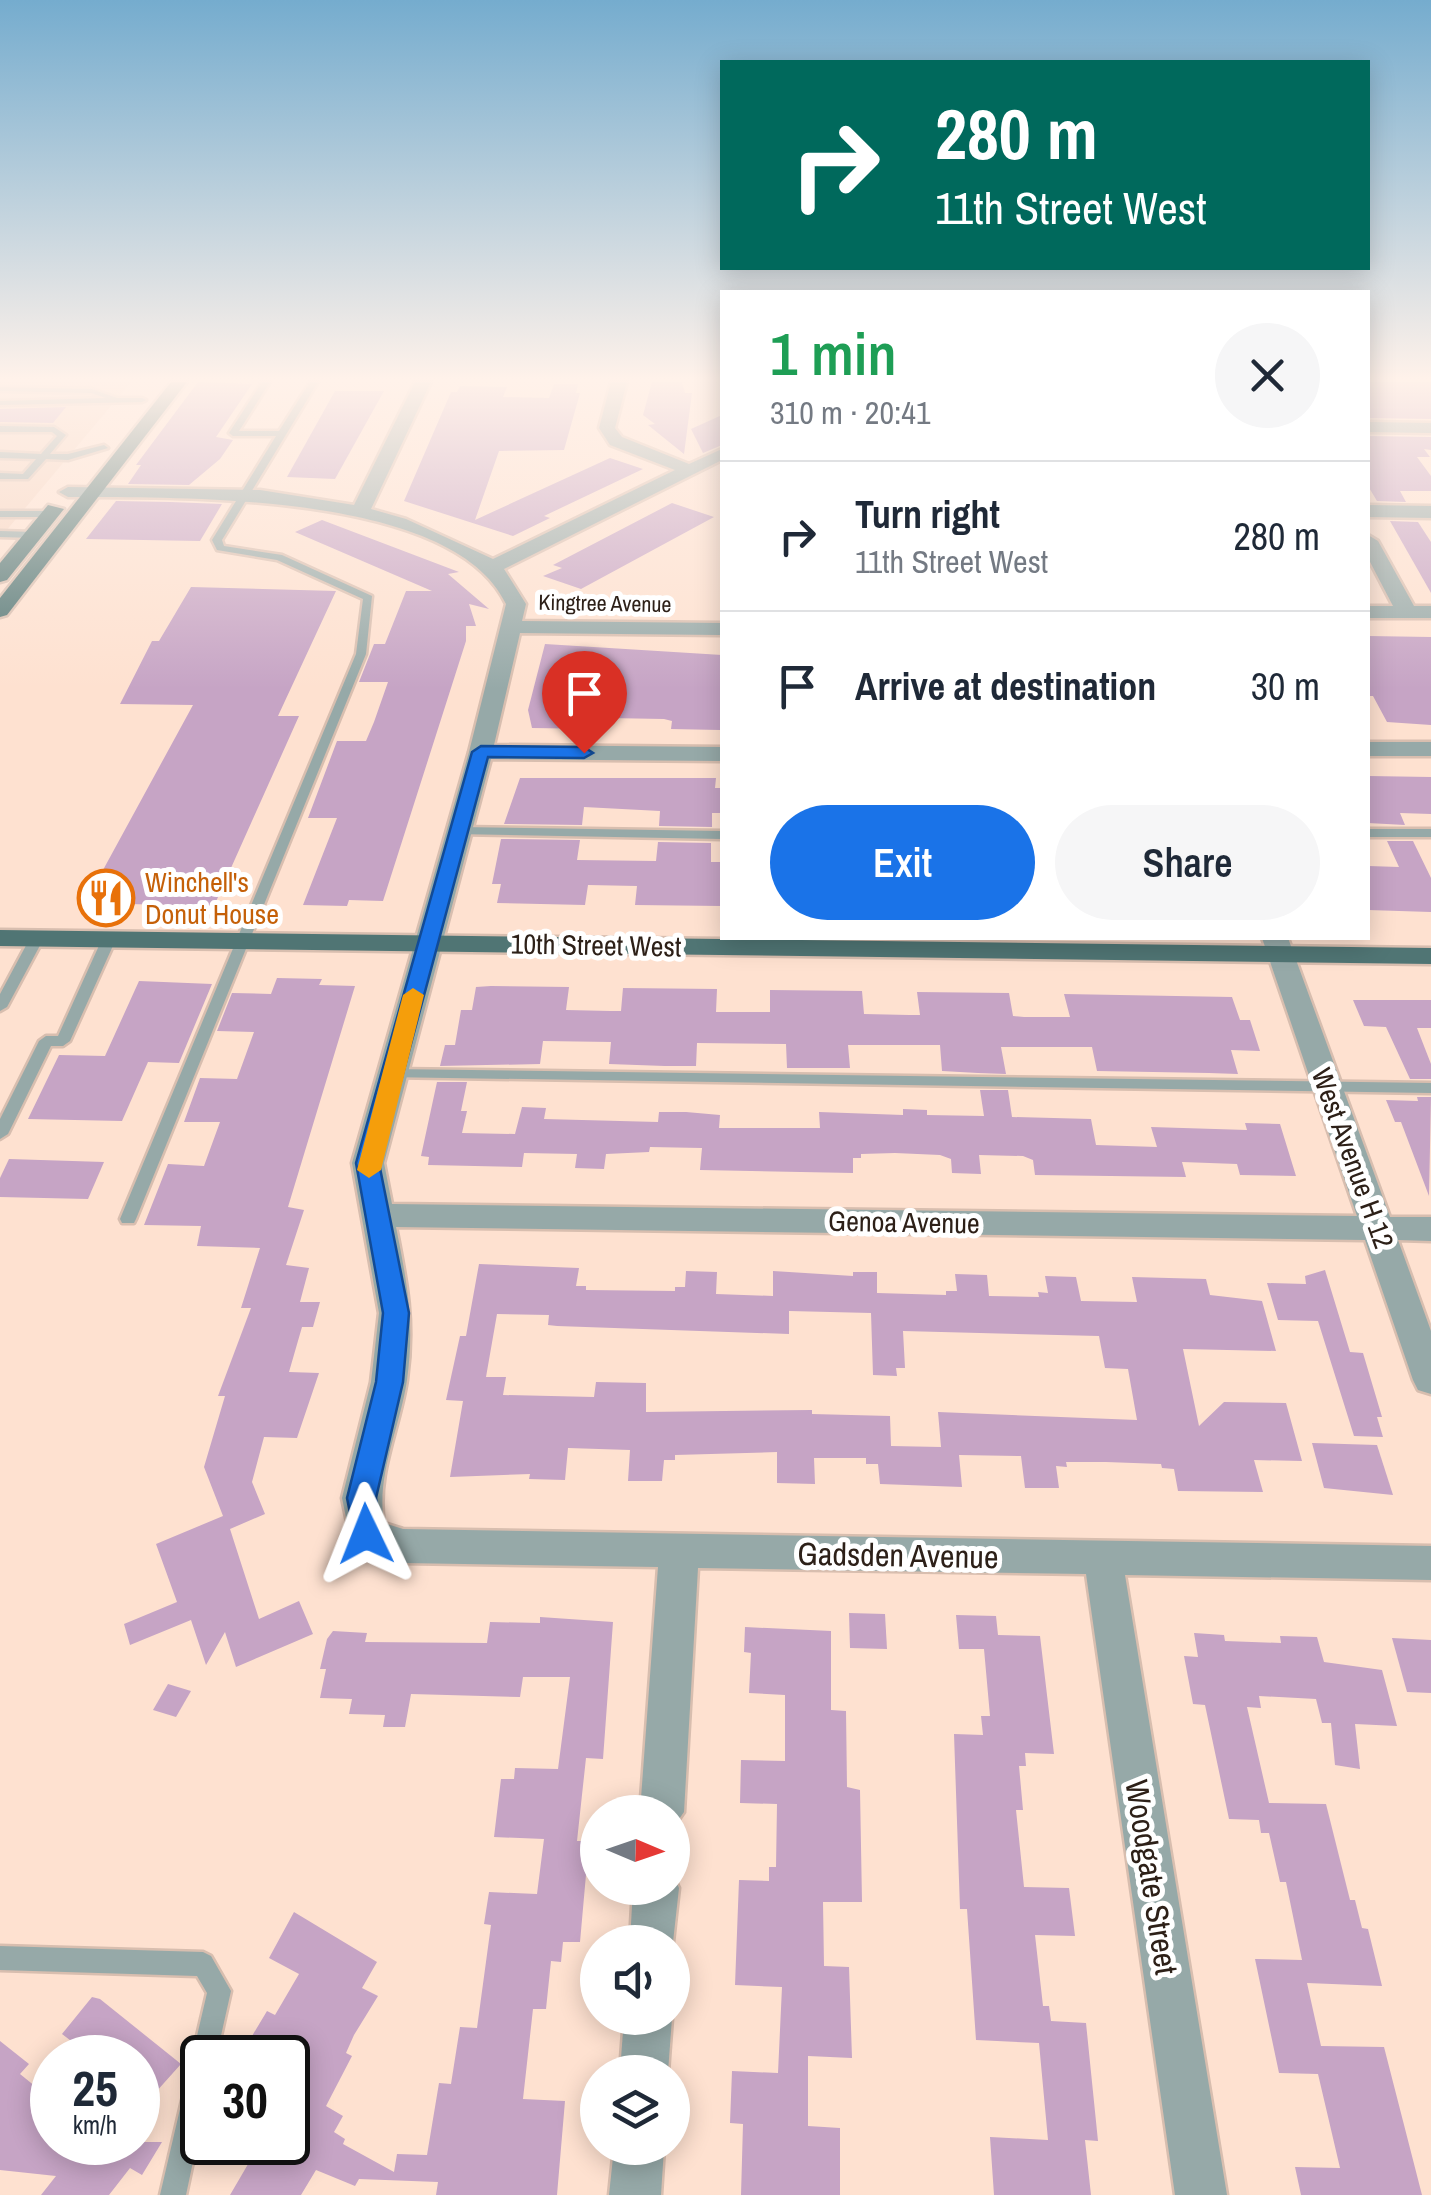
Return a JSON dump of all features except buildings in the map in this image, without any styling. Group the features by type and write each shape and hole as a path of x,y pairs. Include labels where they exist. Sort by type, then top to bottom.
{"main road":[{"path":"0,576 74,484"},
{"path":"0,611 99,484"},
{"name":"10th Street West","path":"0,938 1278,946 1431,956"}],"street":[{"path":"362,510 374,484"},
{"path":"68,492 309,498 362,510 420,530 494,566 661,484"},
{"path":"1370,512 1431,512"},
{"path":"1370,545 1407,612"},
{"name":"Kingtree Avenue","path":"494,566 516,604 514,626 720,629"},
{"path":"1370,612 1431,612"},
{"path":"377,1215 368,1163 514,626"},
{"path":"1370,749 1431,749"},
{"path":"481,752 720,754"},
{"name":"West Avenue H 12","path":"1278,946 1431,1380"},
{"name":"Genoa Avenue","path":"377,1215 1431,1228"},
{"name":"Gadsden Avenue","path":"377,1215 396,1313 389,1382 362,1498 366,1534 403,1546 1431,1563"},
{"path":"663,1795 680,1551"},
{"name":"Woodgate Street","path":"1103,1559 1200,2195"},
{"path":"636,2195 638,2165"}],"lane":[{"path":"128,1219 361,654 368,598 294,564 249,550 220,548 217,540 252,484"},
{"path":"0,514 50,514"},
{"path":"0,534 34,535"},
{"path":"458,831 720,835"},
{"path":"1370,833 1431,833"},
{"path":"0,1007 38,938"},
{"path":"0,1134 46,1041 63,1041 109,939"},
{"path":"391,1074 1431,1088"},
{"path":"0,1958 203,1964 220,1991 209,2035"},
{"path":"173,2195 180,2164"}],"shaded area":[{"path":"0,484 45,484 0,538"}],"slow traffic":[{"path":"369,1170 413,995"}],"place":[{"name":"Winchell's Donut House","path":"106,898"}],"route":[{"path":"366,1534 362,1498 389,1382 396,1313 368,1163 473,778 481,752 584,753"}]}
